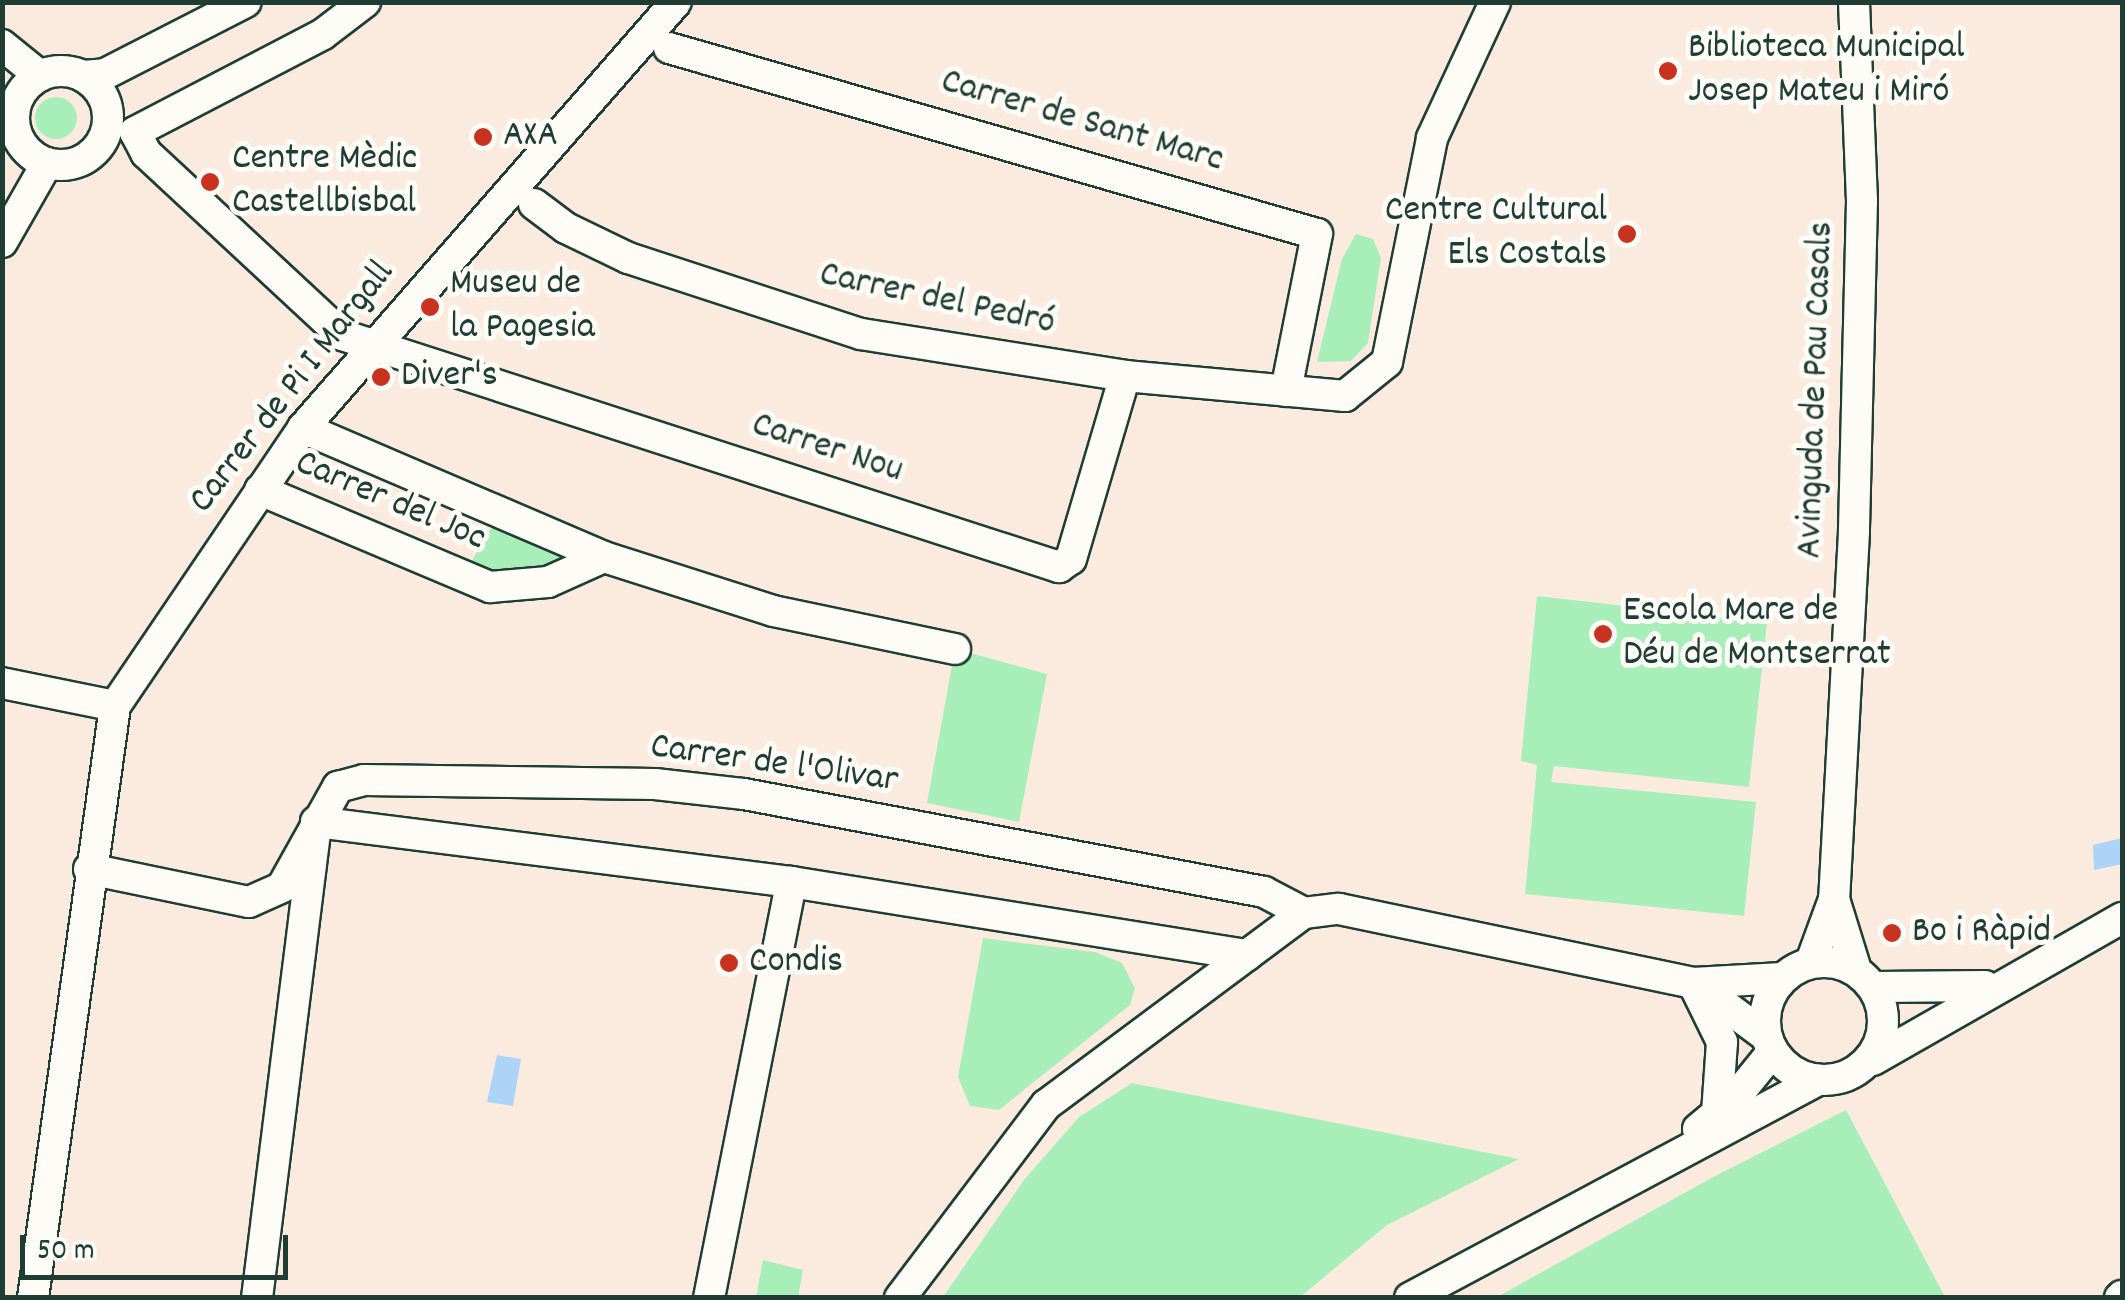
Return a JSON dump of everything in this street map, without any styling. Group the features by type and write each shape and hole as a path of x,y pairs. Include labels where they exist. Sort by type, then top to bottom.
{"street":[{"path":"2,44 40,76 105,74 246,2"},
{"path":"40,76 18,98 14,114 22,144 46,163 88,156 122,126 322,34 366,2"},
{"name":"Carrer de Pi I Margall","path":"115,706 302,428 676,2"},
{"name":"Carrer del Pedró","path":"534,204 566,228 628,258 862,334 1124,376 1345,396 1387,362 1432,138 1495,2"},
{"name":"Avinguda de Pau Casals","path":"1812,962 1834,899 1854,532 1862,221 1854,2"},
{"name":"Carrer de Sant Marc","path":"669,48 1316,234 1286,391"},
{"path":"83,76 102,95 122,126"},
{"name":"Carrer Nou","path":"122,126 146,153 342,335 1059,566 1071,559 1124,376"},
{"path":"2,242 46,163"},
{"path":"302,428 604,557 774,611 955,650"},
{"name":"Carrer del Joc","path":"260,490 490,587 548,582 604,557"},
{"path":"2,683 115,706 89,869 33,1298"},
{"name":"Carrer de l'Olivar","path":"89,869 249,902 267,898 282,887 338,787 364,780 656,784 744,794 1264,892 1304,913 1339,908 1693,982 1782,978"},
{"path":"256,1298 316,822 791,882 1257,947"},
{"path":"709,1298 791,882"},
{"path":"1236,887 1257,913 1257,947"},
{"name":"Avinguda de Pau Casals","path":"1834,899 1866,979"},
{"path":"900,1298 1046,1105 1304,913"},
{"path":"1410,1298 1652,1165 1818,1080 1845,1078 1993,986 2122,918"},
{"path":"1818,1080 1792,1071 1770,1044 1769,998 1782,978 1812,962 1866,979 1993,986"},
{"path":"1866,979 1883,1026 1868,1063"},
{"path":"1693,982 1722,1042 1717,1114"},
{"name":"Carrer de l'Olivar","path":"1693,982 1770,1044"},
{"path":"1652,1165 1717,1114 1770,1044"}],"green space":[{"path":"56,97 71,103 77,118 71,133 56,139 41,133 35,118 41,103"},
{"path":"1356,234 1373,239 1381,258 1368,343 1351,361 1317,362 1342,259"},
{"path":"494,523 590,559 490,580 467,569"},
{"path":"1537,596 1767,622 1749,787 1554,766 1551,782 1756,802 1744,916 1525,894 1537,765 1521,761"},
{"path":"955,649 1047,674 1019,822 927,803"},
{"path":"983,938 1095,952 1122,963 1135,988 1130,1005 999,1110 970,1106 958,1077"},
{"path":"1132,1083 1519,1159 1387,1225 1300,1297 943,1297 1024,1180 1079,1117"},
{"path":"1846,1110 1945,1297 1497,1297 1715,1176"},
{"path":"763,1260 803,1270 798,1297 756,1297"}],"water":[{"path":"2122,838 2122,864 2094,870 2093,845"},
{"path":"497,1055 521,1059 513,1106 487,1102"}],"place":[{"name":"Biblioteca Municipal Josep Mateu i Miró","path":"1668,71"},
{"name":"AXA","path":"483,137"},
{"name":"Centre Mèdic Castellbisbal","path":"210,182"},
{"name":"Centre Cultural Els Costals","path":"1627,234"},
{"name":"Museu de la Pagesia","path":"430,307"},
{"name":"Diver's","path":"381,377"},
{"name":"Escola Mare de Déu de Montserrat","path":"1603,634"},
{"name":"Bo i Ràpid","path":"1892,933"},
{"name":"Condis","path":"729,963"}]}
